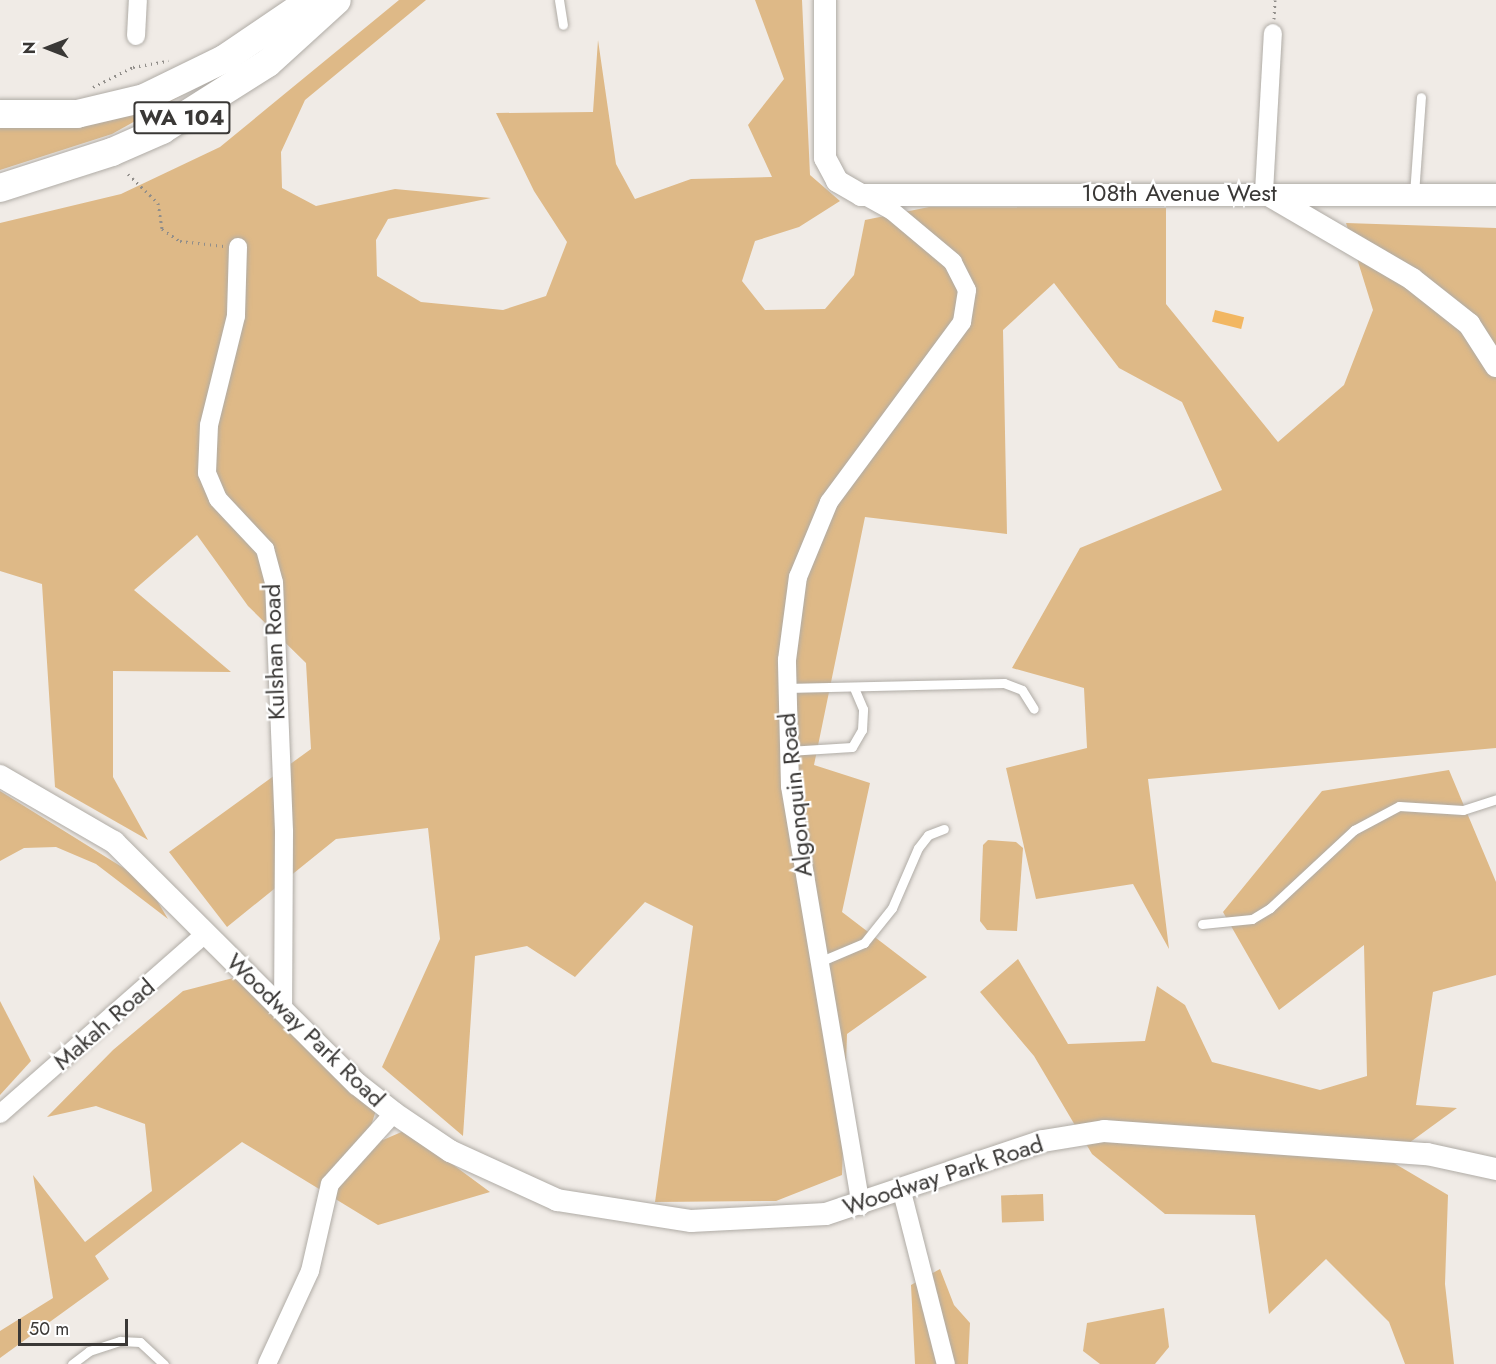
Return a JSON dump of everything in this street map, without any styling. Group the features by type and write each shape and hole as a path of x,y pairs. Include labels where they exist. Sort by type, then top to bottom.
{"main road":[{"name":"WA 104","path":"0,114 70,114 144,98 224,59 311,0"},
{"name":"WA 104","path":"0,188 112,153 162,130 268,63 337,0"}],"street":[{"path":"136,36 138,0"},
{"path":"825,0 825,158 837,181 861,195"},
{"path":"1272,33 1264,192 1412,279 1469,324 1496,366"},
{"name":"108th Avenue West","path":"861,195 1264,192 1496,195"},
{"path":"1304,216 1320,194"},
{"name":"Algonquin Road","path":"861,195 892,211 953,262 967,290 962,322 829,502 798,578 786,688 788,751 817,963 861,1206"},
{"name":"Kulshan Road","path":"238,247 237,316 209,425 207,473 225,508 265,549 273,582 284,832 283,1011"},
{"name":"Woodway Park Road","path":"0,776 114,842 283,1011 394,1113 450,1151 557,1200 691,1221 785,1218 861,1206 1025,1146 1104,1131 1427,1154 1496,1169"},
{"name":"Makah Road","path":"0,1114 206,933"},
{"path":"267,1364 310,1271 330,1184 394,1113"},
{"path":"903,1192 945,1364"}],"lane":[{"path":"559,0 563,25"},
{"path":"1414,194 1421,96"},
{"path":"786,688 855,690 1004,683 1022,690 1034,709"},
{"path":"788,751 852,747 862,730 863,710 855,690"},
{"path":"1202,924 1252,919 1270,908 1354,830 1399,806 1463,810 1496,799"},
{"path":"817,963 864,943 892,908 918,848 928,834 944,829"},
{"path":"72,1364 89,1351 120,1341 140,1342 164,1364"}],"path":[{"path":"106,79 150,63"},
{"path":"128,174 158,203 162,229 180,241 238,247"}],"shaded area":[{"path":"399,0 426,0 305,100 281,152 282,188 316,206 395,189 491,198 388,219 376,240 377,276 421,302 503,310 546,296 567,242 534,191 496,113 593,112 598,40 616,164 635,199 691,179 772,177 748,125 784,79 755,0 802,0 810,175 840,201 799,227 755,241 742,281 765,310 825,309 854,275 865,220 929,207 1166,208 1166,304 1278,442 1344,385 1373,310 1346,223 1496,228 1496,748 1148,779 1169,949 1133,884 1036,899 1006,768 1087,748 1084,688 1012,668 1080,548 1222,490 1182,402 1119,368 1054,283 1003,330 1007,534 865,517 814,765 870,783 842,912 927,977 847,1034 842,1175 776,1201 655,1202 693,926 645,902 575,977 527,946 475,956 463,1136 382,1067 440,939 428,828 336,839 227,927 169,852 311,749 306,663 248,606 197,535 134,590 231,672 113,671 113,777 148,840 55,787 42,584 0,571 0,223 121,194 220,147"},
{"path":"207,81 112,134 0,170 0,121"},
{"path":"1215,310 1244,317 1241,329 1212,322"},
{"path":"1449,770 1496,882 1496,975 1433,992 1416,1105 1457,1108 1387,1159 1448,1195 1445,1284 1454,1364 1405,1364 1389,1322 1326,1259 1269,1314 1255,1215 1165,1214 1092,1154 1034,1056 980,992 1018,959 1068,1044 1145,1041 1157,986 1185,1005 1212,1062 1320,1090 1367,1076 1364,945 1279,1010 1223,912 1322,791"},
{"path":"0,791 146,882 168,919 96,864 56,847 24,848 0,861"},
{"path":"988,840 1016,842 1023,848 1017,931 987,930 980,921 983,845"},
{"path":"237,977 377,1107 371,1126 383,1140 406,1130 490,1192 378,1225 242,1142 95,1256 109,1279 0,1358 0,1331 53,1298 33,1175 85,1242 152,1191 145,1124 96,1106 47,1117 113,1050 183,991"},
{"path":"0,1001 31,1061 0,1095"},
{"path":"1043,1194 1044,1221 1002,1222 1001,1195"},
{"path":"940,1269 954,1305 970,1323 968,1364 915,1364 911,1285"},
{"path":"1164,1308 1169,1347 1155,1364 1100,1364 1083,1351 1087,1323"}]}
